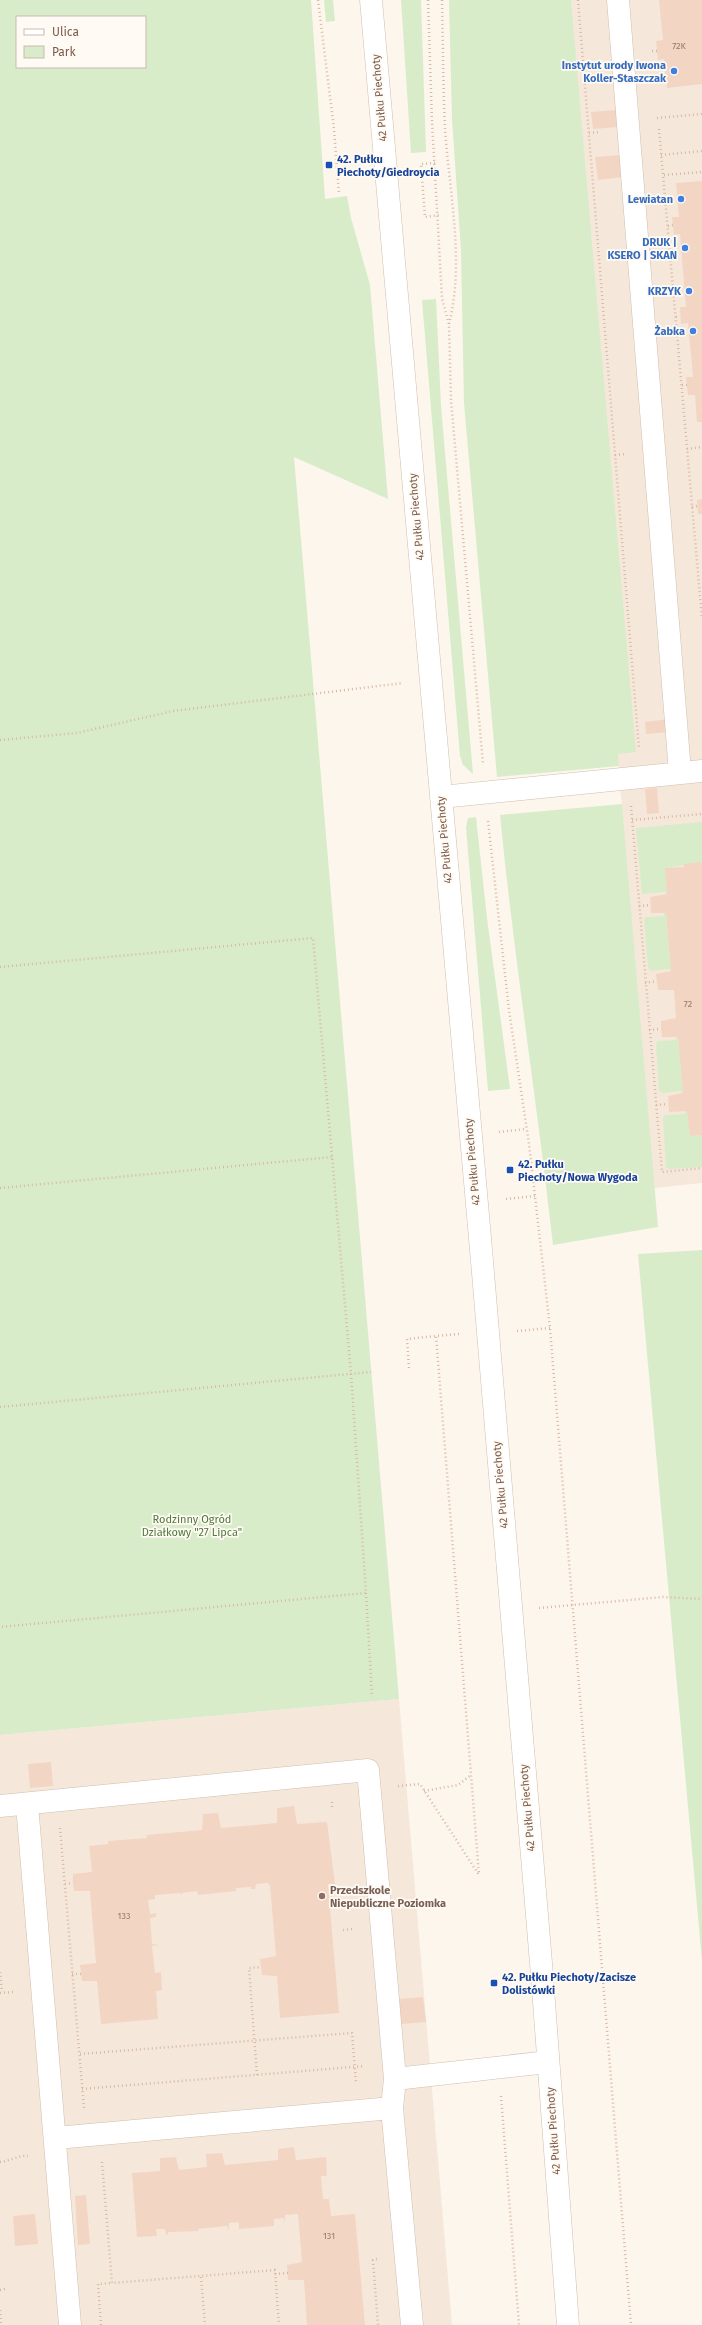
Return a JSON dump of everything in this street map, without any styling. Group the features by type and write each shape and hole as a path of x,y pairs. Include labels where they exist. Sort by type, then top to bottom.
{"street":[{"name":"42 Pułku Piechoty","path":"371,0 386,191 431,679 511,1610 568,2325"},
{"path":"618,0 680,772"},
{"path":"440,797 628,777 702,771"},
{"path":"0,1806 368,1770 394,2071 392,2108 412,2325"},
{"path":"27,1804 56,2138 70,2325"},
{"path":"394,2071 486,2069 548,2062"},
{"path":"56,2138 392,2108"}],"path":[{"path":"318,0 334,129 339,194"},
{"path":"428,0 442,298 449,325 451,400 483,771"},
{"path":"442,0 445,127 456,291 449,325"},
{"path":"578,0 639,756"},
{"path":"651,44 652,59"},
{"path":"652,51 657,51"},
{"path":"657,111 664,175 692,507 700,577 702,619"},
{"path":"628,121 702,114"},
{"path":"631,157 702,151"},
{"path":"435,163 421,164 425,216 439,215"},
{"path":"664,175 702,172"},
{"path":"668,226 673,225"},
{"path":"676,317 680,316"},
{"path":"682,385 687,385"},
{"path":"692,507 697,506"},
{"path":"0,740 77,733 173,711 431,679"},
{"path":"628,777 662,1172 702,1168"},
{"path":"632,820 702,814"},
{"path":"488,817 507,995 526,1128 550,1328 631,2325"},
{"path":"639,906 650,905"},
{"path":"0,966 313,938 351,1374 372,1697"},
{"path":"645,983 657,981"},
{"path":"650,1030 661,1029"},
{"path":"656,1105 668,1104"},
{"path":"500,1139 499,1131 526,1128"},
{"path":"0,1188 332,1157"},
{"path":"505,1192 506,1199 534,1196"},
{"path":"510,1331 550,1328"},
{"path":"409,1368 407,1339 459,1334"},
{"path":"397,1786 420,1784 479,1875 436,1336"},
{"path":"0,1407 371,1372"},
{"path":"0,1627 366,1593"},
{"path":"511,1610 663,1597 702,1599"},
{"path":"424,1791 458,1785 471,1775"},
{"path":"59,1823 86,2135 88,2151 101,2150 112,2283"},
{"path":"65,1884 73,1883"},
{"path":"343,1930 348,1929"},
{"path":"257,2075 249,1968 261,1967"},
{"path":"0,1972 2,1992"},
{"path":"72,1974 81,1974"},
{"path":"80,2054 352,2033 358,2111"},
{"path":"82,2089 354,2067 394,2071"},
{"path":"500,2093 519,2325"},
{"path":"378,2325 373,2260 382,2259"},
{"path":"101,2325 98,2284 275,2270 279,2325"},
{"path":"374,2273 378,2272"},
{"path":"275,2274 288,2273"},
{"path":"201,2277 205,2325"},
{"path":"0,2290 5,2289"},
{"path":"0,2310 1,2325"}],"shaded area":[{"path":"554,0 702,0 702,1183 654,1188"},
{"path":"399,1699 452,2325 0,2325 0,1735"}],"green space":[{"name":"Rodzinny Ogród Działkowy \"27 Lipca\"","path":"0,0 311,0 325,199 347,196 351,218 370,285 388,499 294,457 399,1699 0,1735"},
{"path":"324,0 333,0 335,21 326,22"},
{"path":"401,0 421,0 426,152 411,153"},
{"path":"449,0 571,0 636,752 618,754 619,766 497,777 464,403 461,251 452,119"},
{"path":"436,299 441,406 473,774 463,765 460,756 422,300"},
{"path":"622,804 658,1227 553,1245 512,923 500,815"},
{"path":"476,817 487,918 510,1089 488,1091 466,827 468,818"},
{"path":"702,822 702,862 666,868 667,894 665,892 642,894 637,828"},
{"path":"664,913 666,913 671,971 669,969 651,971 648,968 644,920 646,917 664,916"},
{"path":"676,1037 678,1037 683,1093 680,1091 662,1093 659,1090 656,1044 658,1041 676,1040"},
{"path":"685,1111 687,1111 690,1136 702,1135 702,1167 669,1169 666,1167 663,1118 665,1115 685,1114"},
{"path":"702,1250 702,1961 638,1254"}],"building":[{"path":"659,0 702,0 702,84 667,88 664,59 658,60 656,41 663,40"},
{"path":"616,110 618,127 593,129 591,112"},
{"path":"620,155 622,177 598,180 595,157"},
{"path":"702,181 702,422 697,422 695,395 688,395 686,377 693,377 688,323 681,324 680,307 686,307 680,234 674,235 672,217 679,217 676,183"},
{"path":"702,499 702,514 698,514 697,500"},
{"path":"669,719 670,732 646,734 645,722"},
{"path":"657,788 659,813 647,814 645,789"},
{"path":"702,862 702,1135 690,1136 687,1111 669,1112 668,1096 683,1093 678,1037 662,1037 661,1029 661,1021 676,1018 674,990 658,990 656,974 671,971 666,913 651,913 650,897 667,894 665,868 684,867 684,864"},
{"path":"51,1762 53,1786 30,1788 28,1764"},
{"path":"294,1806 297,1824 327,1822 335,1884 328,1884 339,2013 280,2018 277,1976 262,1975 260,1959 276,1956 270,1885 267,1883 256,1884 255,1889 251,1889 251,1887 236,1888 236,1891 198,1895 197,1891 182,1893 182,1895 180,1893 155,1895 155,1899 148,1900 150,1914 156,1913 156,1917 150,1918 152,1944 159,1945 152,1946 155,1973 161,1972 162,1990 156,1991 158,2019 101,2024 97,1981 82,1981 80,1965 96,1963 90,1891 74,1891 73,1883 73,1874 92,1872 89,1846 108,1844 108,1841 147,1838 146,1835 202,1830 203,1814 218,1813 221,1828 277,1823 277,1808"},
{"path":"423,1997 426,2022 401,2024 399,1999"},
{"path":"294,2147 296,2160 326,2157 327,2176 321,2176 323,2199 329,2199 331,2216 355,2214 365,2325 307,2325 304,2280 288,2280 287,2265 302,2262 298,2214 285,2215 285,2224 284,2218 274,2219 274,2226 239,2229 239,2222 229,2223 229,2231 227,2226 198,2229 199,2231 168,2232 166,2235 165,2229 156,2229 157,2236 137,2237 132,2173 160,2171 160,2158 176,2157 179,2170 207,2167 206,2154 222,2153 225,2165 278,2160 278,2149"},
{"path":"86,2195 90,2244 78,2245 75,2196"},
{"path":"35,2214 38,2244 15,2246 13,2216"}],"place":[{"name":"Instytut urody Iwona Koller-Staszczak","path":"674,71"},
{"name":"42. Pułku Piechoty/Giedroycia","path":"329,165"},
{"name":"Lewiatan","path":"681,199"},
{"name":"DRUK | KSERO | SKAN","path":"685,248"},
{"name":"KRZYK","path":"689,291"},
{"name":"Żabka","path":"693,331"},
{"name":"42. Pułku Piechoty/Nowa Wygoda","path":"510,1170"},
{"name":"Przedszkole Niepubliczne Poziomka","path":"322,1896"},
{"name":"42. Pułku Piechoty/Zacisze Dolistówki","path":"494,1983"}]}
